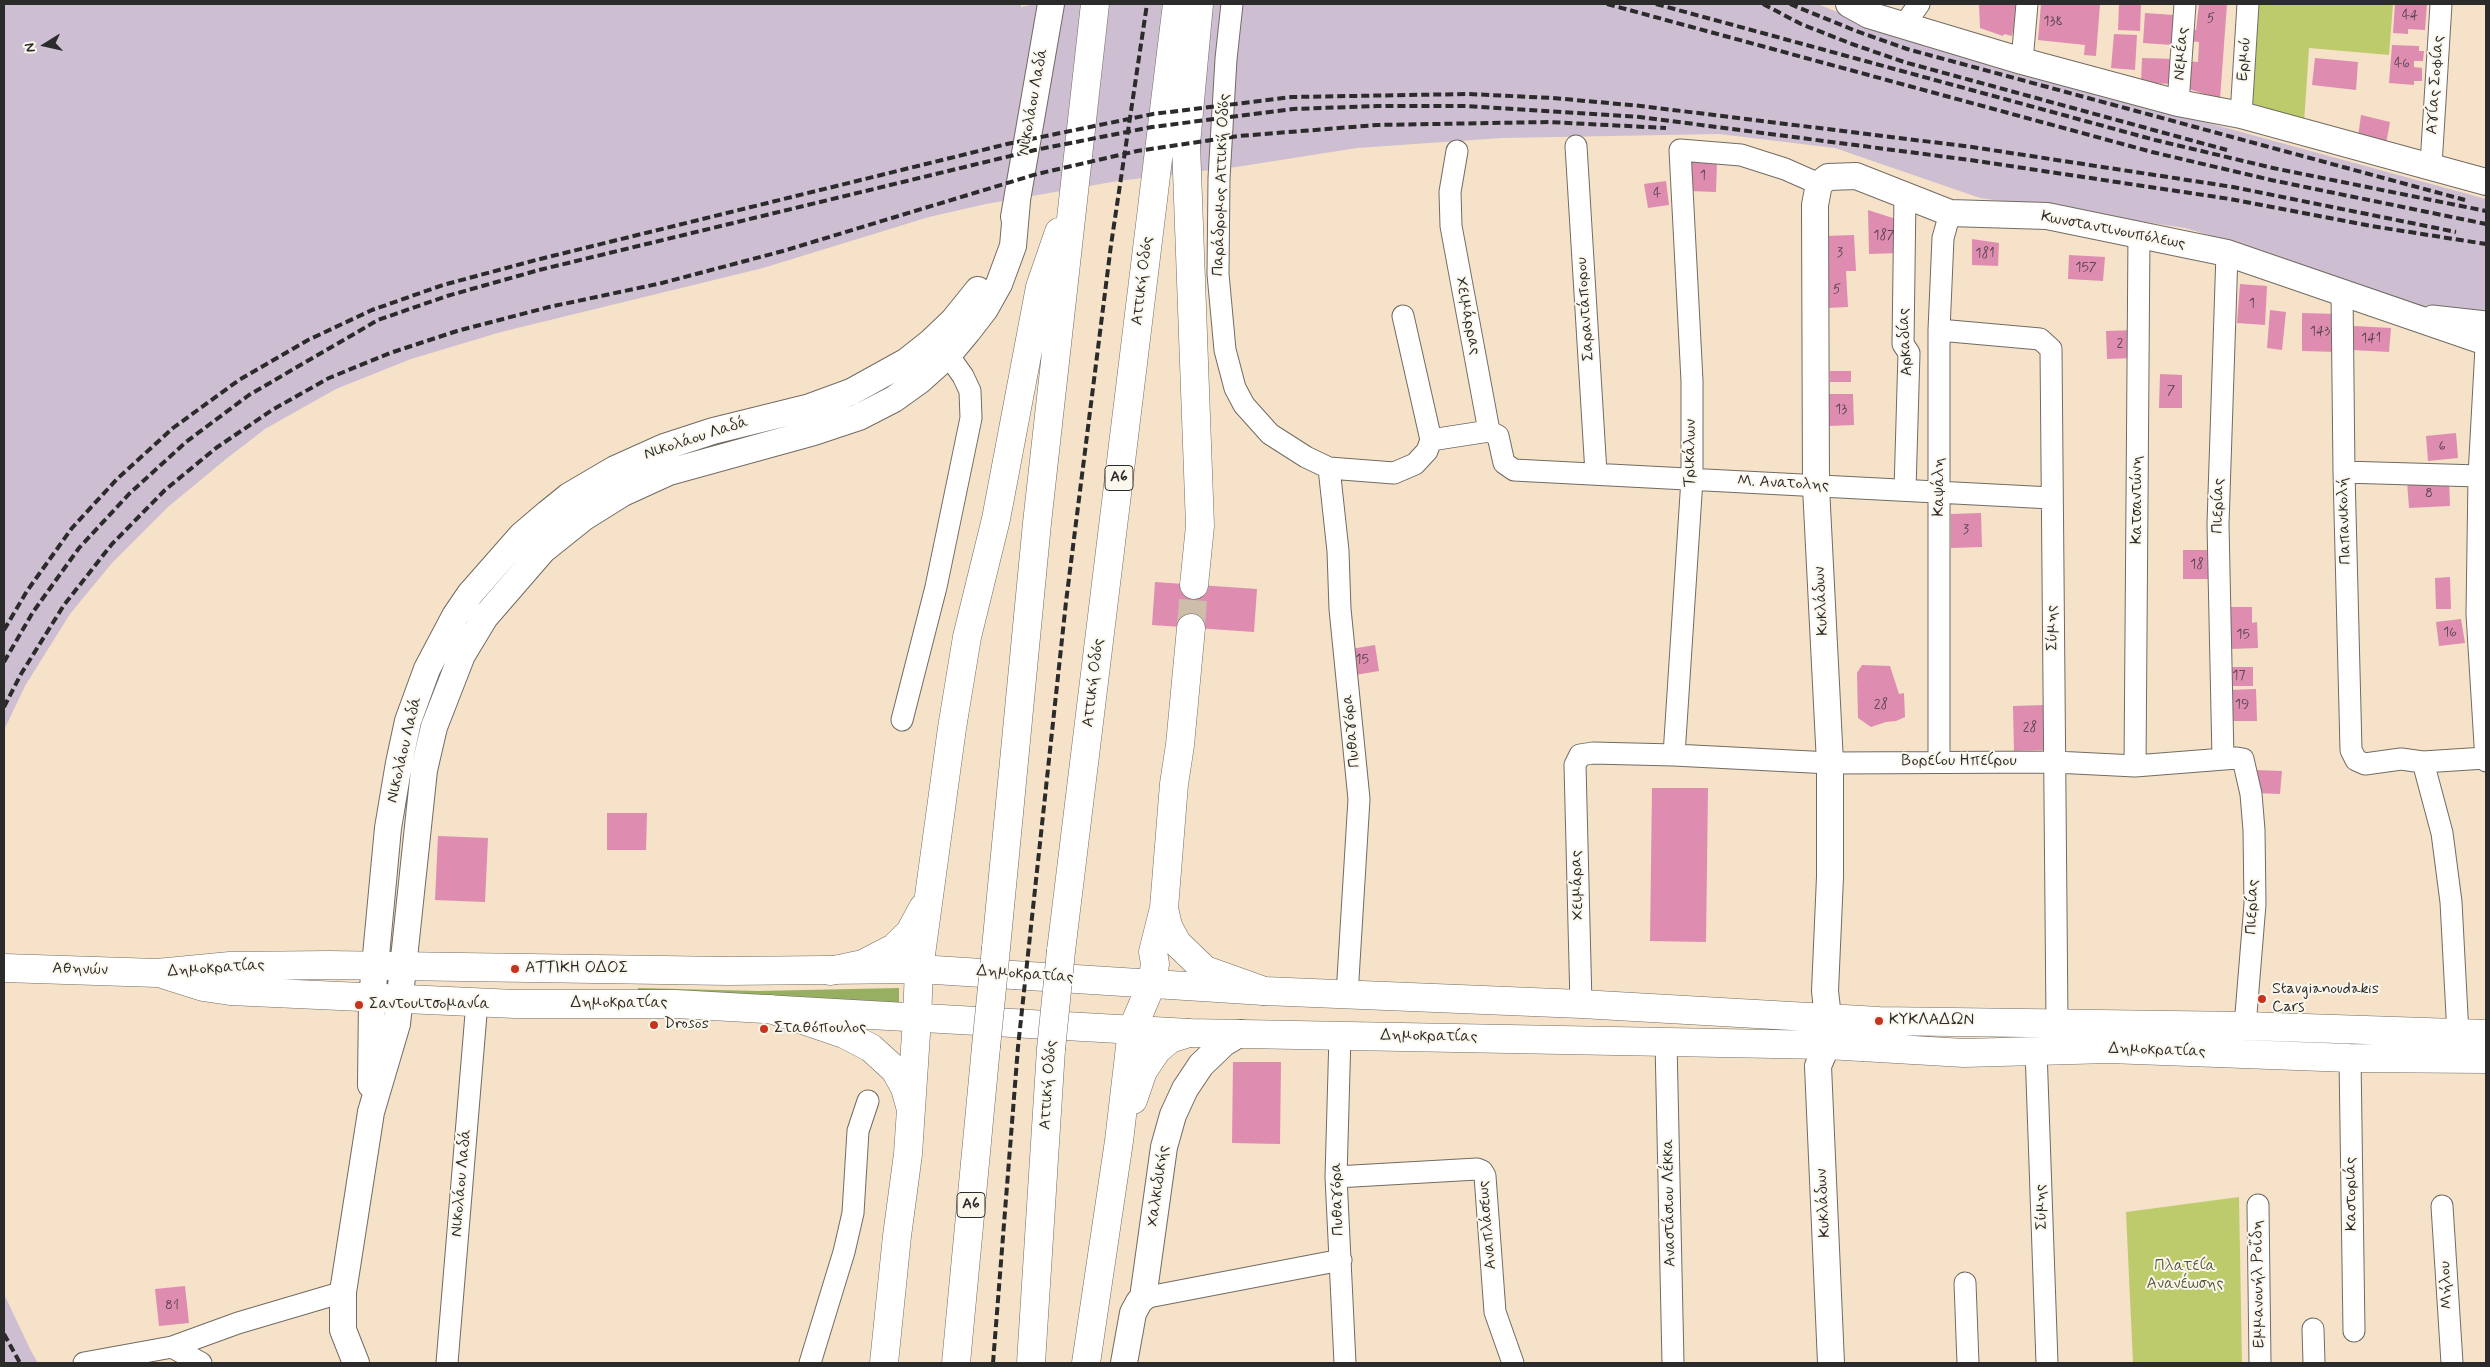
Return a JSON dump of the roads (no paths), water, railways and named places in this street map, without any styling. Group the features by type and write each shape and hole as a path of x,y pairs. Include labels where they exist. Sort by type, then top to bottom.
{"main road":[{"name":"Α6","path":"956,1363 1038,513 1096,4"},
{"name":"Αττική Οδός","path":"1031,1363 1051,1049 1061,951 1177,4"},
{"path":"1194,585 1200,526 1186,144 1200,4"},
{"path":"884,1363 912,1112 919,969 952,728 967,637 996,519 1040,287 1076,183"},
{"path":"1086,1363 1119,1141 1132,1030 1152,983 1155,964 1154,952 1164,908 1174,784 1192,628"},
{"path":"830,971 863,964 894,948 910,932 920,916 930,888"},
{"path":"1164,908 1168,926 1177,943 1205,970 1264,990"},
{"name":"Δημοκρατίας","path":"157,973 230,966 830,971 919,969 1348,995 1581,1004 1879,1021 2057,1022 2129,1026 2245,1026 2486,1034"},
{"name":"Αθηνών","path":"4,968 157,973"},
{"name":"Δημοκρατίας","path":"157,973 203,987 230,991 477,1002 676,1004 1189,1033 1827,1045 1964,1053 2110,1049 2350,1058 2486,1060"},
{"path":"770,1009 844,1034 879,1053 894,1070 901,1082 912,1112"},
{"path":"1119,1141 1143,1071 1162,1045 1170,1039 1189,1033"}],"street":[{"name":"Νικολάου Λαδά","path":"356,1363 344,1330 343,1292 371,1112 398,1024 424,770 434,727 462,655 485,617 543,550 565,531 623,493 669,472 814,432 859,417 894,399 919,381 948,355 985,309 999,284 1013,246 1018,201 1051,4"},
{"name":"Παράδρομος Αττική Οδός","path":"1232,4 1226,59 1218,233 1220,311 1229,368 1235,388 1244,404 1270,434 1306,458 1329,468 1382,474 1406,470 1422,458 1431,440"},
{"path":"1849,4 1869,15 1912,14 2022,61 2178,103 2241,115 2486,182"},
{"path":"2022,61 2028,4"},
{"name":"Νεμέας","path":"2178,103 2185,4"},
{"name":"Ερμού","path":"2241,115 2248,4"},
{"name":"Αγίας Σοφίας","path":"2431,166 2441,4"},
{"name":"Σαραντάπορου","path":"1576,146 1596,473"},
{"name":"Τρικάλων","path":"1674,755 1692,479 1692,381 1680,150 1741,155 1785,168 1819,184"},
{"name":"Χειμάρρας","path":"1457,151 1450,192 1450,226 1489,432 1498,436 1504,463 1514,470"},
{"name":"Κωνσταντινουπόλεως","path":"1819,184 1828,177 1841,175 1856,176 1950,213 2047,216 2227,253 2486,342"},
{"name":"Κυκλάδων","path":"1819,184 1815,205 1816,487 1830,763 1830,877 1825,991 1828,1018"},
{"name":"Αρκαδίας","path":"1905,195 1903,344 1909,353 1905,490"},
{"name":"Νικολάου Λαδά","path":"371,1112 372,998 388,828 408,721 427,668 456,616 488,572 521,536 569,496 615,469 664,447 713,430 810,407 851,392 907,361 953,321 988,277 1006,244 1018,201"},
{"name":"Καψάλη","path":"1939,762 1940,491 1938,330 1943,238 1950,213"},
{"name":"Κατσαντώνη","path":"2135,766 2139,234"},
{"name":"Πιερίας","path":"2227,253 2218,524 2233,759 2251,794 2254,830 2255,904 2245,1026"},
{"name":"Παπανικολή","path":"2342,291 2344,472 2351,750 2356,760 2365,764 2401,759 2423,762"},
{"path":"2404,313 2486,322"},
{"path":"1403,316 1431,440 1489,432"},
{"name":"Σύμης","path":"1938,330 2040,339 2050,350 2057,1022"},
{"path":"2458,1034 2451,902 2442,833 2423,762 2486,760 2477,614 2479,476 2486,347"},
{"path":"902,720 936,587 971,418 970,391 963,376 948,355"},
{"name":"Πυθαγόρα","path":"1329,468 1338,551 1340,609 1359,799 1348,995"},
{"name":"Μ. Ανατολης","path":"1514,470 2051,498"},
{"path":"2344,472 2479,476"},
{"name":"Βορείου Ηπείρου","path":"1575,765 1580,755 1593,753 1830,763 2055,762 2135,766 2233,759"},
{"name":"Χειμάρας","path":"1575,765 1581,1004"},
{"name":"Νικολάου Λαδά","path":"447,1363 477,1002"},
{"path":"1827,1045 1828,1018"},
{"name":"Χαλκιδικής","path":"1124,1363 1133,1313 1138,1302 1143,1298 1164,1146 1173,1114 1185,1089 1202,1065 1224,1043 1241,1033"},
{"name":"Πυθαγόρα","path":"1340,1035 1336,1177 1345,1363"},
{"name":"Αναστάσιου Λέκκα","path":"1666,1042 1674,1363"},
{"name":"Κυκλάδων","path":"1827,1045 1818,1066 1831,1363"},
{"name":"Σύμης","path":"2036,1050 2047,1363"},
{"name":"Καστοριάς","path":"2350,1058 2354,1331"},
{"path":"810,1363 844,1252 853,1213 858,1131 868,1101"},
{"name":"Αναπλάσεως","path":"1336,1177 1477,1169 1482,1171 1485,1176 1496,1312 1512,1363"},
{"name":"Εμμανουήλ Ροΐδη","path":"2258,1205 2260,1363"},
{"name":"Μήλου","path":"2442,1206 2452,1363"},
{"path":"1143,1298 1340,1260"},
{"path":"1965,1283 1968,1363"},
{"path":"84,1363 172,1347 238,1323 343,1292"},
{"path":"2313,1330 2314,1363"},
{"path":"172,1347 201,1363"}],"tunnel":[{"path":"1191,628 1194,585"}],"railway":[{"path":"993,1363 1018,1047 1066,602 1111,245 1147,4"},
{"path":"1607,4 2152,152 2271,180 2486,224"},
{"path":"1656,4 2155,140 2273,168 2486,211"},
{"path":"1763,4 1801,24 1904,62 2227,150"},
{"path":"1790,4 1856,31 1907,49 2465,200"},
{"path":"4,630 27,591 72,528 117,479 173,428 239,380 308,340 372,310 443,285 536,260 1007,144 1153,114 1292,97 1468,94 1553,98 1641,106 1972,147 2233,187 2456,232"},
{"path":"4,662 33,612 79,548 129,494 186,442 249,395 378,320 447,296 539,270 1035,150 1152,127 1293,109 1377,106 1467,106 1640,117 1970,160 2230,199 2371,226 2486,244"},
{"path":"4,707 21,674 64,605 112,544 165,490 216,448 272,410 329,378 390,353 457,331 549,307 662,283 783,251 1037,174 1137,151 1239,136 1377,125 1549,122 1666,128"},
{"path":"4,1334 20,1363"}],"place":[{"name":"ΑΤΤΙΚΗ ΟΔΟΣ","path":"515,969"},
{"name":"Stavgianoudakis Cars","path":"2262,999"},
{"name":"Σαντουιτσομανία","path":"359,1005"},
{"name":"ΚΥΚΛΑΔΩΝ","path":"1879,1021"},
{"name":"Drosos","path":"654,1025"},
{"name":"Σταθόπουλος","path":"764,1029"}],"park label":[{"name":"Πλατεία Ανανέωσης","path":"2185,1276"}]}
